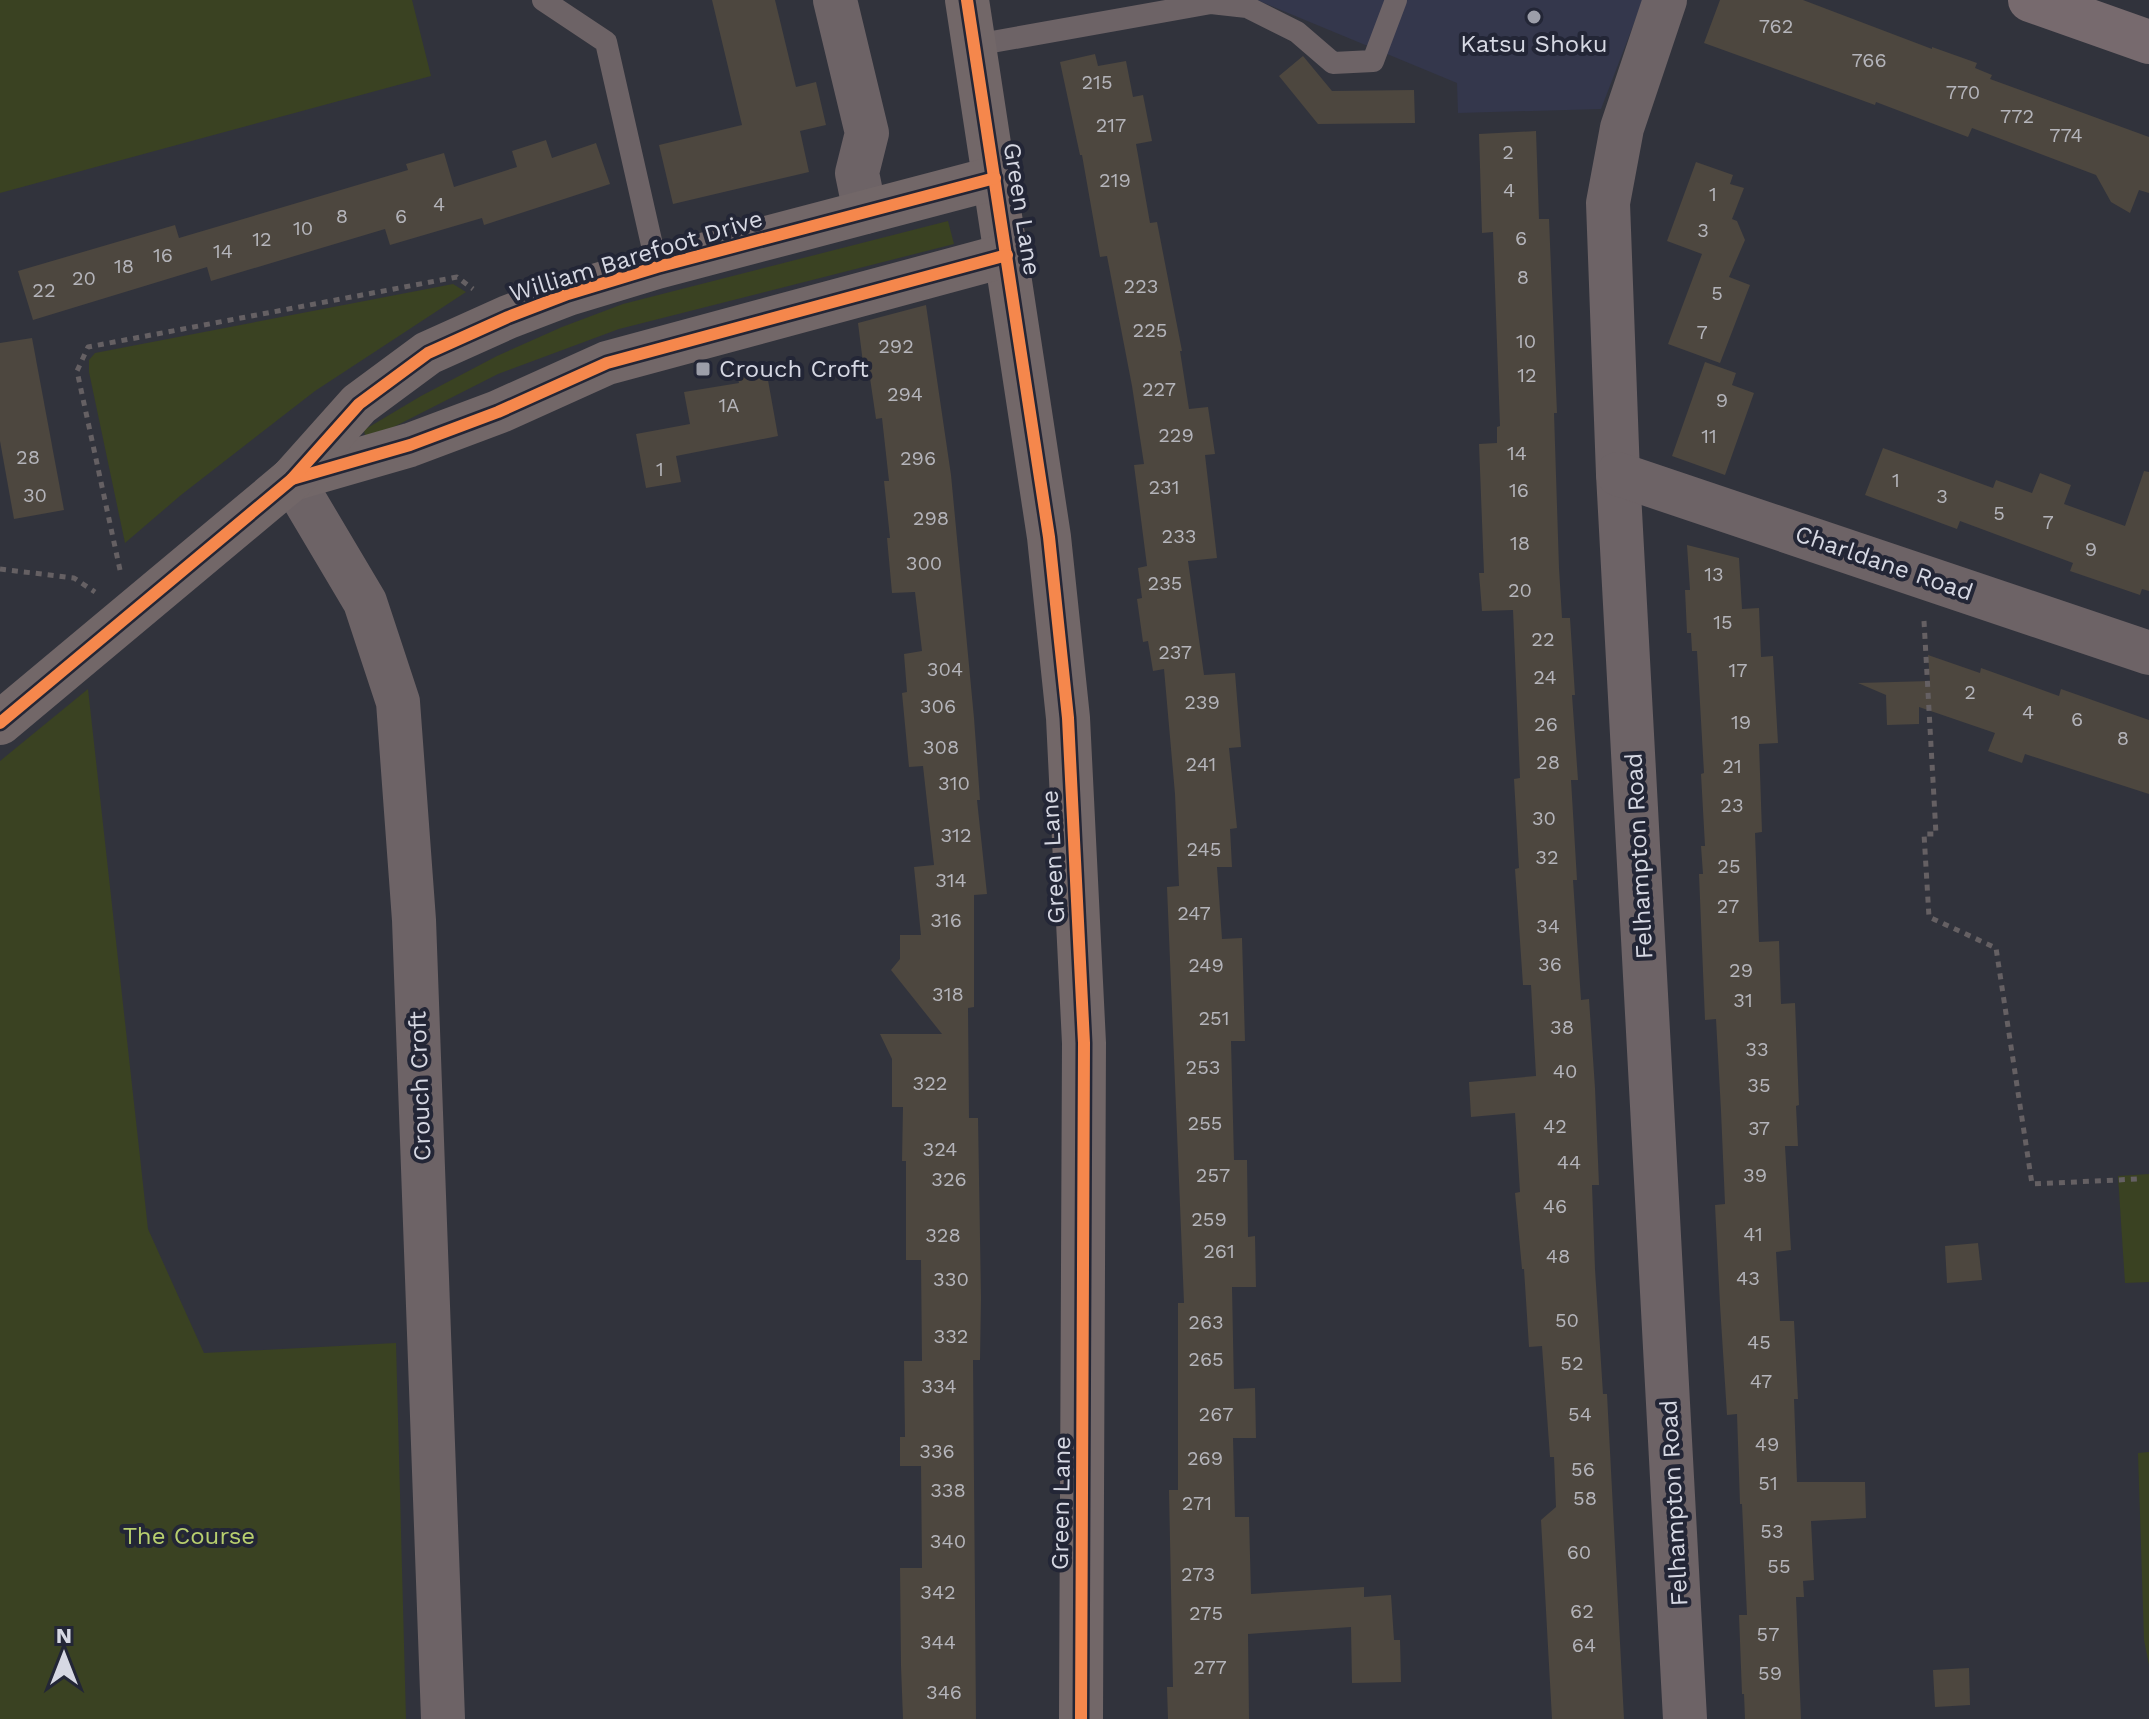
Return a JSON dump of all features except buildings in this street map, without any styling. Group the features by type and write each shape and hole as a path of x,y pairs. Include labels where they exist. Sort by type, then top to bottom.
{"highway":[{"path":"2030,0 2149,42"}],"street":[{"path":"835,0 867,133 857,173 865,212"},
{"name":"Green Lane","path":"967,0 1049,537 1068,718 1084,1043 1081,1719"},
{"name":"Felhampton Road","path":"1665,0 1622,128 1608,203 1618,474 1685,1719"},
{"name":"William Barefoot Drive","path":"0,723 292,479 359,404 428,353 568,294 657,267 995,178"},
{"name":"William Barefoot Drive","path":"292,479 410,445 498,412 607,363 1007,255"},
{"name":"Charldane Road","path":"1618,474 2149,653"},
{"name":"Crouch Croft","path":"292,479 365,602 398,702 414,920 443,1719"}],"lane":[{"path":"543,0 606,42 657,267"},
{"path":"975,45 1211,3 1247,7 1297,32 1333,63 1373,61 1396,0"}],"path":[{"path":"129,614 77,371 88,347 457,277 508,317"},
{"path":"0,569 74,578 129,614"},
{"path":"1921,576 1936,834 1924,834 1929,917 1996,948 2032,1184 2138,1179"}],"shaded area":[{"path":"1257,0 1643,0 1601,109 1458,113 1457,83"}],"green space":[{"path":"0,0 412,0 431,76 0,193"},
{"path":"948,221 954,244 619,329 498,374 366,441 364,430 421,396 497,356 562,327 623,304"},
{"path":"453,284 466,292 315,391 181,495 125,543 89,372 89,360 95,353"},
{"name":"The Course","path":"88,689 148,1229 204,1353 396,1343 406,1719 0,1719 0,761"},
{"path":"2149,1174 2149,1282 2125,1283 2118,1176"},
{"path":"2149,1452 2149,1665 2144,1640 2138,1453"}],"cycle path":[{"path":"967,0 1049,537 1068,718 1084,1043 1081,1719"},
{"path":"0,723 292,479 359,404 428,353 568,294 657,267 995,178"},
{"path":"292,479 410,445 498,412 607,363 1007,255"}],"place":[{"name":"Katsu Shoku","path":"1534,17"},
{"name":"Crouch Croft","path":"703,369"}]}
